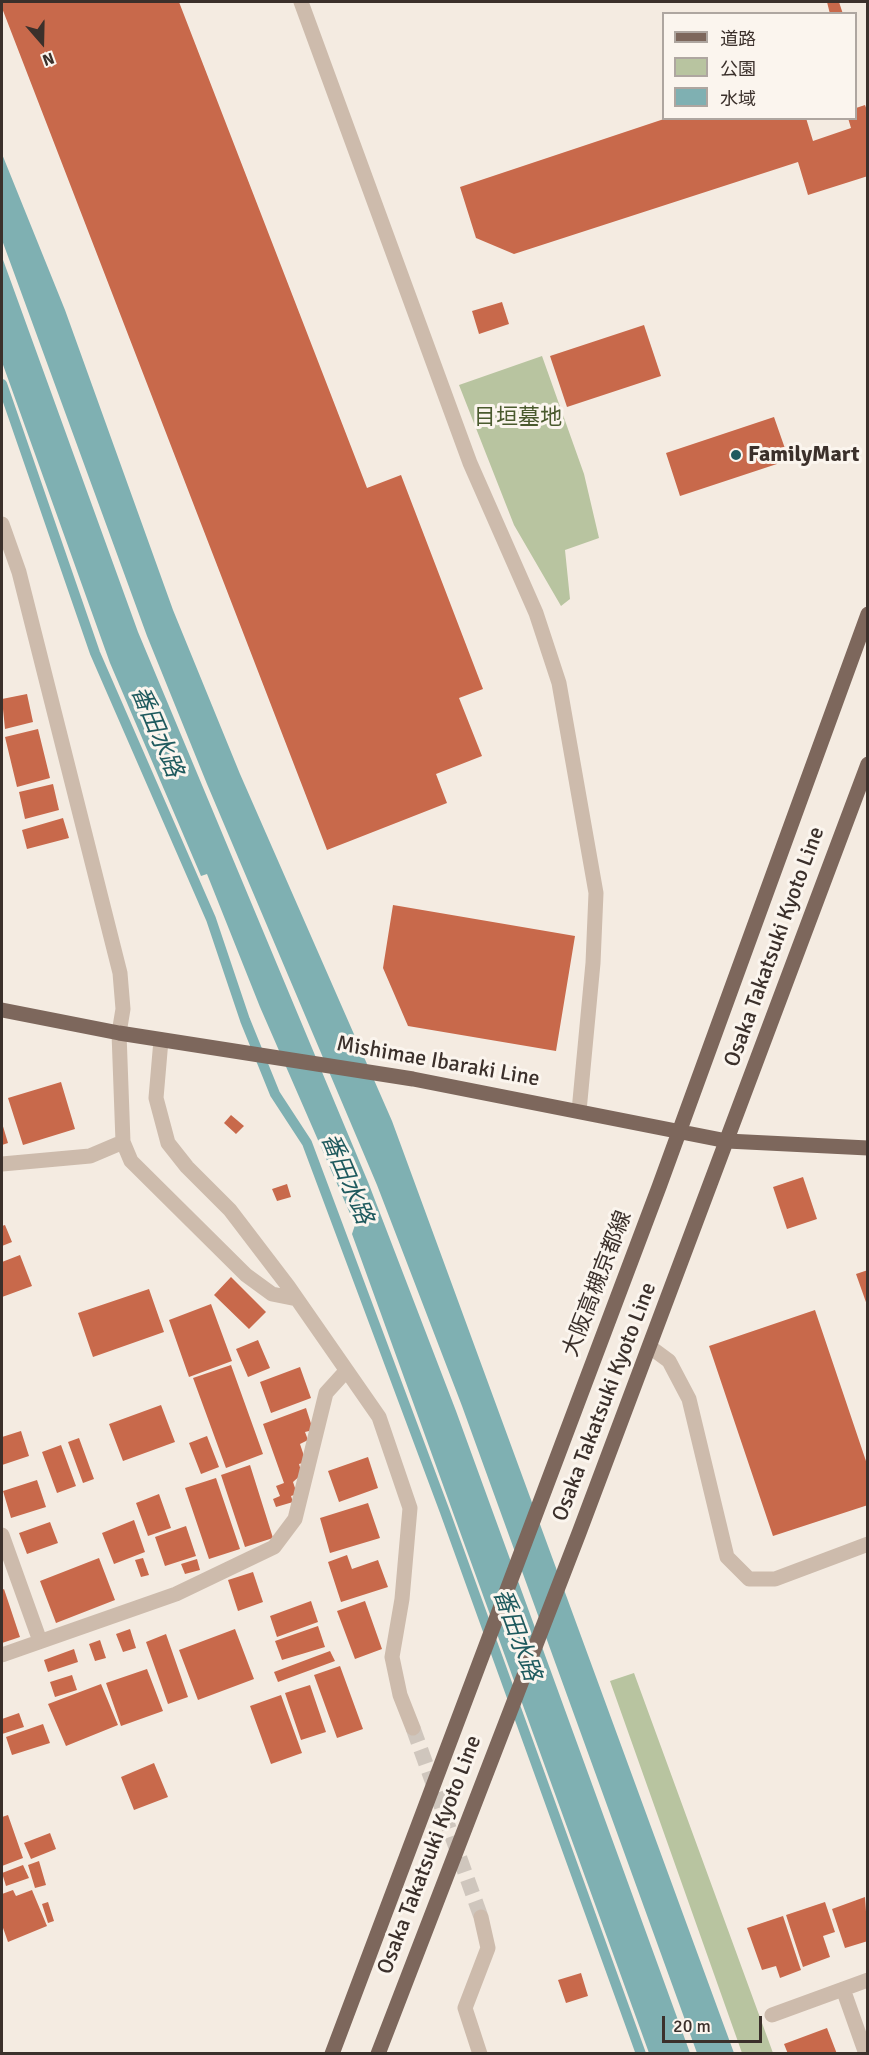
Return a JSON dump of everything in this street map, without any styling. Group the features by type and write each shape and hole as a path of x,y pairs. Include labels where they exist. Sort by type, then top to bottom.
{"main road":[{"name":"Osaka Takatsuki Kyoto Line","path":"678,1130 867,614"},
{"name":"Osaka Takatsuki Kyoto Line","path":"378,2054 650,1347 867,764"},
{"name":"Mishimae Ibaraki Line","path":"2,1010 119,1033 413,1079 727,1141 867,1148"},
{"name":"大阪高槻京都線","path":"557,1454 678,1130"},
{"name":"Osaka Takatsuki Kyoto Line","path":"332,2054 557,1454"}],"street":[{"path":"301,2 470,463 536,613 559,683 596,893 593,963 579,1111"},
{"path":"2,524 19,572 120,973 123,1009 119,1033 123,1142 130,1161 246,1275 272,1294 297,1299"},
{"path":"161,1040 156,1098 168,1143 187,1167 230,1210 297,1299 379,1417 410,1508 402,1599 392,1657 400,1695 413,1728"},
{"path":"2,1164 90,1156 123,1142"},
{"path":"650,1347 669,1361 689,1399 727,1557 748,1579 775,1578 867,1544"},
{"path":"2,1655 176,1594 274,1547 295,1519 326,1393 346,1371"},
{"path":"2,1534 40,1641"},
{"path":"480,2054 465,2008 488,1948 481,1917"},
{"path":"772,2015 867,1980"},
{"path":"843,1989 866,2054"}],"green space":[{"name":"目垣墓地","path":"542,356 584,474 599,538 565,550 570,599 561,606 514,525 459,385"},
{"path":"634,1673 773,2053 742,2053 610,1681"}],"water":[{"path":"2,154 65,310 173,610 240,774 392,1121 734,2053 697,2053 462,1406 377,1185 207,784 147,636 2,240"},
{"name":"番田水路","path":"2,257 138,632 368,1182 456,1411 690,2053 649,2053 352,1234 355,1225 260,1007 207,874 201,876 110,663 2,362"}],"building":[{"path":"2,2 179,2 367,488 401,475 483,689 459,698 482,756 436,774 447,803 327,850 2,8"},
{"path":"827,2 839,2 842,12 830,12"},
{"path":"865,105 868,113 868,176 808,195 798,162 514,254 476,238 460,187 662,120 807,120 813,141 851,128 849,120 857,120 857,108"},
{"path":"502,302 509,324 479,334 472,311"},
{"path":"644,325 661,376 567,407 550,356"},
{"path":"774,417 789,460 680,496 666,453"},
{"path":"27,694 33,722 5,729 2,699"},
{"path":"38,729 50,778 17,787 5,737"},
{"path":"53,784 59,810 25,819 19,792"},
{"path":"63,818 69,838 27,849 22,830"},
{"path":"393,905 575,936 556,1051 408,1026 383,968"},
{"path":"61,1082 75,1129 23,1145 8,1098"},
{"path":"231,1115 244,1126 236,1134 224,1123"},
{"path":"2,1123 8,1143 2,1145"},
{"path":"803,1177 817,1219 787,1229 773,1187"},
{"path":"287,1184 291,1197 277,1201 272,1189"},
{"path":"5,1225 12,1242 2,1246 2,1226"},
{"path":"20,1255 32,1286 2,1297 2,1262"},
{"path":"868,1270 868,1305 867,1305 856,1274"},
{"path":"231,1277 266,1312 249,1329 214,1295"},
{"path":"149,1289 164,1332 93,1357 78,1313"},
{"path":"211,1304 232,1361 189,1377 169,1320"},
{"path":"815,1310 868,1467 868,1505 773,1536 709,1346"},
{"path":"258,1340 270,1368 248,1377 236,1349"},
{"path":"231,1365 263,1454 226,1468 193,1378"},
{"path":"300,1367 311,1398 271,1413 260,1382"},
{"path":"161,1405 175,1442 123,1461 109,1424"},
{"path":"306,1408 313,1430 305,1432 308,1440 300,1444 306,1462 299,1464 302,1474 293,1482 297,1494 291,1496 293,1502 276,1507 273,1499 280,1496 276,1486 284,1483 263,1424"},
{"path":"21,1431 29,1456 2,1465 2,1437"},
{"path":"207,1436 219,1467 201,1474 189,1443"},
{"path":"79,1438 94,1479 83,1483 68,1442"},
{"path":"61,1445 76,1486 57,1493 42,1452"},
{"path":"368,1457 378,1488 339,1502 328,1471"},
{"path":"250,1465 273,1538 245,1547 221,1475"},
{"path":"216,1478 240,1549 209,1559 185,1488"},
{"path":"37,1480 46,1507 11,1518 3,1491"},
{"path":"159,1494 171,1528 148,1536 136,1503"},
{"path":"368,1503 380,1538 330,1553 320,1518"},
{"path":"134,1520 145,1552 114,1564 102,1533"},
{"path":"50,1522 58,1543 27,1554 19,1533"},
{"path":"186,1526 196,1556 165,1566 155,1537"},
{"path":"347,1555 352,1569 378,1560 388,1587 341,1602 328,1562"},
{"path":"99,1558 115,1600 56,1623 40,1581"},
{"path":"143,1558 149,1575 141,1577 135,1560"},
{"path":"197,1559 200,1570 185,1574 181,1564"},
{"path":"253,1572 263,1602 238,1611 228,1580"},
{"path":"4,1589 20,1637 2,1643 2,1590"},
{"path":"311,1601 318,1622 277,1637 270,1616"},
{"path":"365,1601 382,1649 355,1659 337,1611"},
{"path":"318,1626 325,1647 282,1660 275,1641"},
{"path":"130,1629 136,1648 123,1652 116,1634"},
{"path":"235,1629 254,1679 198,1700 179,1650"},
{"path":"166,1634 188,1697 168,1704 146,1642"},
{"path":"100,1640 106,1658 95,1661 89,1644"},
{"path":"74,1649 78,1662 48,1672 44,1660"},
{"path":"330,1651 335,1661 278,1682 274,1672"},
{"path":"340,1666 363,1729 337,1738 314,1675"},
{"path":"147,1669 163,1711 121,1726 106,1683"},
{"path":"72,1675 77,1690 55,1697 50,1682"},
{"path":"101,1684 118,1725 66,1746 48,1704"},
{"path":"310,1685 326,1732 301,1740 285,1693"},
{"path":"281,1695 302,1753 271,1764 250,1706"},
{"path":"19,1713 24,1727 2,1734 2,1719"},
{"path":"43,1724 50,1743 12,1755 6,1737"},
{"path":"154,1763 168,1797 134,1810 121,1777"},
{"path":"8,1815 23,1858 2,1866 2,1817"},
{"path":"50,1833 56,1849 31,1859 24,1843"},
{"path":"39,1861 46,1885 35,1888 28,1865"},
{"path":"23,1865 29,1878 6,1886 2,1873"},
{"path":"13,1890 16,1896 32,1890 47,1926 8,1942 2,1925 2,1894"},
{"path":"865,1897 868,1941 845,1948 832,1909"},
{"path":"48,1902 54,1921 48,1923 42,1904"},
{"path":"825,1902 835,1932 823,1936 830,1957 803,1967 786,1915"},
{"path":"783,1916 801,1970 780,1978 776,1966 762,1970 747,1928"},
{"path":"581,1973 588,1996 566,2003 558,1980"},
{"path":"827,2028 837,2054 788,2054 784,2044"}],"waterway":[{"name":"番田水路","path":"2,384 95,653 211,919 245,1020 275,1094 307,1143 445,1512 641,2054"}],"tunnel":[{"path":"413,1728 481,1917"}],"place":[{"name":"FamilyMart","path":"736,455"}]}
